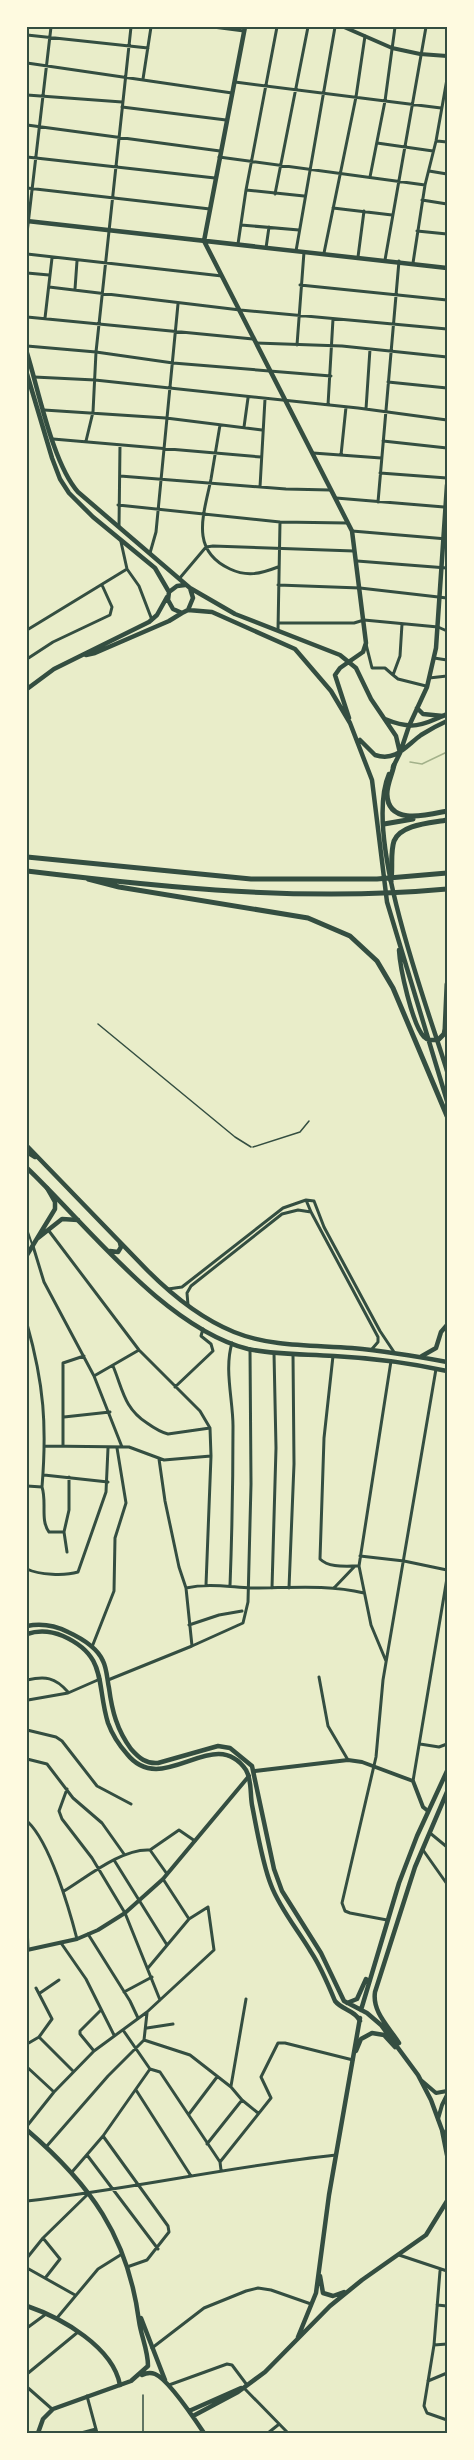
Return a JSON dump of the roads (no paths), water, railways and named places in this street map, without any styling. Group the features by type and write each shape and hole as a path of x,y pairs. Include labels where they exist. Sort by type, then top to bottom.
{"highway":[{"path":"394,765 387,794 391,808 402,816 432,814"},
{"path":"384,824 447,811"},
{"path":"390,882 393,844 397,837 412,828 447,820"},
{"path":"27,857 240,878 391,879 446,874"},
{"path":"27,872 232,892 395,894 446,889"},
{"path":"88,879 112,886 308,918 350,936 376,961 393,988 447,1116"},
{"path":"438,1040 444,1034 445,1029 447,987"}],"main road":[{"path":"244,29 204,241 352,531 366,643 363,652 340,668 335,675 350,723 372,780 385,892 447,1101"},
{"path":"28,221 447,268"},
{"path":"27,353 62,467 70,483 119,529 150,552 187,586 228,610 340,655 350,662 356,668 371,699 396,736 400,753"},
{"path":"27,374 50,454 60,479 81,504 120,540 156,568 173,609 182,613"},
{"path":"447,485 445,539 440,567 438,627 434,658 427,687 383,790 390,882 447,1071"},
{"path":"27,689 46,674 152,620 168,595 177,586 187,586"},
{"path":"187,586 193,598 188,610"},
{"path":"83,656 119,643 188,610 218,614 296,649 332,691 350,723"},
{"path":"417,708 420,713 427,715 445,715"},
{"path":"383,718 409,726 424,725 445,715"},
{"path":"354,733 375,755 384,757 400,753 424,733 447,721"},
{"path":"378,828 384,824"},
{"path":"399,941 401,971 417,1024 421,1033 429,1040 438,1040"},
{"path":"425,1029 433,1023"},
{"path":"417,1024 425,1029"},
{"path":"27,1146 168,1290 211,1320 249,1337 298,1345 394,1352 447,1362"},
{"path":"27,1152 40,1160"},
{"path":"27,1168 147,1289 203,1329 250,1349 274,1353 391,1361 447,1371"},
{"path":"38,1238 55,1209 55,1202 46,1186"},
{"path":"27,1255 30,1245 62,1219 80,1220"},
{"path":"103,1246 116,1253 121,1247 120,1242"},
{"path":"421,1357 436,1348 441,1332 447,1325"},
{"path":"27,1626 44,1624 54,1626 76,1635 92,1647 103,1661 115,1721 124,1738 141,1759 158,1763 218,1746 230,1748 255,1771 260,1806 279,1885 321,1953 346,2003 362,2009 381,2025 404,2054"},
{"path":"27,1634 51,1632 79,1645 96,1662 110,1728 127,1755 138,1765 148,1769 161,1769 209,1754 219,1754 230,1756 245,1769 249,1776 252,1806 272,1888 316,1959 335,2001 355,2013 360,2021"},
{"path":"249,1776 255,1771"},
{"path":"298,2337 298,2331 313,2304 336,2155 362,2009 371,1972 410,1853 447,1771"},
{"path":"447,1792 422,1849 374,1999 380,2015 422,2081 438,2119 447,2156"},
{"path":"428,1811 436,1816"},
{"path":"346,2003 357,1999 371,1972"},
{"path":"355,2052 364,2037 377,2032 384,2035 404,2054"},
{"path":"27,2128 72,2172 116,2237 127,2267 145,2346 148,2366 139,2376"},
{"path":"441,2130 447,2138"},
{"path":"191,2414 245,2387 272,2366 321,2313 354,2286 426,2235 446,2204"},
{"path":"320,2266 323,2293 336,2295 354,2286"},
{"path":"27,2306 57,2318 78,2332 114,2365 120,2385"},
{"path":"139,2313 168,2385"},
{"path":"145,2346 152,2348"},
{"path":"38,2433 43,2419 52,2409 120,2385 146,2373 155,2374 168,2385 204,2433"}],"street":[{"path":"27,234 51,27"},
{"path":"86,441 93,412 96,352 131,27"},
{"path":"143,79 151,27"},
{"path":"213,27 244,29"},
{"path":"238,245 251,162 277,27"},
{"path":"275,194 308,27"},
{"path":"296,251 335,27"},
{"path":"344,27 392,48 420,54 447,56"},
{"path":"370,177 385,101 395,27"},
{"path":"385,260 426,27"},
{"path":"27,35 148,48"},
{"path":"324,254 356,97 365,36"},
{"path":"27,63 232,93"},
{"path":"413,263 422,200 447,81"},
{"path":"234,82 414,104 447,112"},
{"path":"27,95 122,104 226,120"},
{"path":"27,125 118,137 219,154 251,162 425,185"},
{"path":"436,141 447,142"},
{"path":"377,143 433,151"},
{"path":"27,157 215,178"},
{"path":"429,171 447,174"},
{"path":"27,188 210,209"},
{"path":"246,190 304,196"},
{"path":"422,200 447,204"},
{"path":"333,208 392,215"},
{"path":"358,257 364,212"},
{"path":"241,225 299,230"},
{"path":"266,248 269,227"},
{"path":"417,231 447,234"},
{"path":"297,345 304,252"},
{"path":"27,254 223,276"},
{"path":"45,318 52,258"},
{"path":"75,289 77,261"},
{"path":"378,502 399,261"},
{"path":"27,273 50,275"},
{"path":"300,285 447,300"},
{"path":"49,287 240,310 447,330"},
{"path":"150,552 156,532 178,303"},
{"path":"27,317 297,345 333,346 447,357"},
{"path":"328,405 333,319"},
{"path":"27,346 96,352 173,363 331,376"},
{"path":"366,409 370,349"},
{"path":"34,377 94,380 366,409 447,420"},
{"path":"388,382 447,387"},
{"path":"244,427 248,398"},
{"path":"260,486 265,399"},
{"path":"341,455 346,407"},
{"path":"44,410 166,418 262,430"},
{"path":"220,424 202,515 202,533 206,548 210,555 226,567 243,575 262,574 278,567"},
{"path":"53,439 261,457"},
{"path":"383,441 447,448"},
{"path":"119,529 120,446"},
{"path":"312,453 381,459"},
{"path":"380,474 447,478"},
{"path":"120,476 330,490"},
{"path":"334,498 445,510"},
{"path":"118,505 280,522 349,524"},
{"path":"278,632 280,522"},
{"path":"352,531 445,539"},
{"path":"120,540 127,569 140,586 152,620"},
{"path":"179,579 206,548 213,546 356,551"},
{"path":"357,561 447,568"},
{"path":"27,630 127,569"},
{"path":"27,659 53,642 110,615 112,607 102,585"},
{"path":"278,585 360,588 447,598"},
{"path":"278,623 354,623 364,620 438,627 447,631"},
{"path":"393,675 400,656 402,624"},
{"path":"366,643 372,668 386,668 398,679 427,687"},
{"path":"434,658 447,660"},
{"path":"429,678 447,676"},
{"path":"306,1200 378,1337 378,1342 371,1350"},
{"path":"188,1305 186,1293 189,1284 284,1208 306,1200 314,1201 335,1248 380,1331 394,1352"},
{"path":"168,1290 176,1290 189,1284 282,1215 298,1210 311,1212"},
{"path":"27,1229 30,1245 44,1282 94,1376 122,1447"},
{"path":"49,1231 139,1350 200,1411 210,1428 206,1585"},
{"path":"27,1324 42,1391 45,1446 42,1487 45,1495 44,1524 47,1531 64,1532"},
{"path":"175,1387 213,1351 211,1344 201,1336 203,1329"},
{"path":"230,1587 234,1492 232,1409 229,1384 232,1343"},
{"path":"108,1680 243,1623 249,1588 250,1349"},
{"path":"94,1376 139,1350"},
{"path":"272,1588 276,1448 274,1353"},
{"path":"289,1588 294,1464 292,1354"},
{"path":"63,1445 63,1363 84,1356"},
{"path":"333,1356 323,1451 320,1559 323,1563 357,1566"},
{"path":"334,1588 357,1566 360,1556 391,1361"},
{"path":"113,1365 129,1408 136,1416 168,1434 210,1428"},
{"path":"387,1920 350,1913 345,1911 342,1903 374,1767 386,1662 436,1369"},
{"path":"64,1417 110,1412"},
{"path":"45,1446 122,1447 139,1449 159,1459 211,1456"},
{"path":"27,1569 64,1573 78,1572 108,1482 108,1448"},
{"path":"92,1647 114,1591 115,1538 126,1503 117,1448"},
{"path":"159,1459 165,1501 179,1567 186,1588 192,1646"},
{"path":"44,1475 108,1482"},
{"path":"67,1552 64,1532 69,1510 69,1478"},
{"path":"27,1486 42,1487"},
{"path":"360,1556 447,1569"},
{"path":"357,1566 371,1625 386,1662"},
{"path":"428,1811 423,1807 413,1781 447,1578"},
{"path":"186,1588 206,1585 249,1588 334,1588 364,1593"},
{"path":"189,1626 219,1614 242,1611"},
{"path":"27,1680 46,1677 53,1679 68,1693"},
{"path":"319,1677 328,1726 348,1760"},
{"path":"27,1712 27,1698 68,1693 100,1679"},
{"path":"27,1730 56,1737 62,1741 97,1786 131,1804"},
{"path":"420,1744 439,1747 447,1744"},
{"path":"27,1759 47,1764 79,1804 102,1823 124,1854"},
{"path":"255,1771 270,1767 348,1760 362,1762 413,1781"},
{"path":"27,1926 28,1949 77,1939 125,1913 140,1902 163,1879 249,1776"},
{"path":"67,1789 59,1811 62,1819 99,1870 125,1913 160,2000"},
{"path":"442,1801 447,1806"},
{"path":"27,1822 40,1837 63,1891 77,1939"},
{"path":"63,1891 124,1854 150,1850 179,1830 195,1841"},
{"path":"428,1832 447,1847"},
{"path":"422,1849 447,1884"},
{"path":"150,1850 167,1874"},
{"path":"114,1860 167,1945"},
{"path":"163,1879 189,1919"},
{"path":"27,2128 54,2092 94,2051 147,2012 214,1950 208,1907 189,1919 148,1968"},
{"path":"88,1934 138,2019"},
{"path":"61,1943 86,1978 114,2036"},
{"path":"124,1992 152,1977"},
{"path":"40,1993 59,1980"},
{"path":"27,2044 39,2037 52,2019 36,1988"},
{"path":"231,2086 246,1999"},
{"path":"94,2051 80,2031 101,2010"},
{"path":"46,2147 144,2040 147,2012"},
{"path":"147,2028 173,2024"},
{"path":"123,2030 137,2046 150,2068 160,2072 220,2162 221,2170"},
{"path":"39,2037 74,2071"},
{"path":"144,2040 190,2055 231,2086 242,2100 258,2113"},
{"path":"220,2162 271,2098 261,2077 278,2043 353,2060"},
{"path":"27,2067 54,2092"},
{"path":"72,2172 103,2136 150,2068"},
{"path":"188,2114 217,2077"},
{"path":"422,2081 436,2093 447,2093 438,2119"},
{"path":"136,2090 191,2176"},
{"path":"207,2144 242,2100"},
{"path":"103,2136 168,2226 168,2235 158,2249 147,2260 127,2267"},
{"path":"87,2155 158,2249"},
{"path":"27,2201 89,2194 221,2170 336,2155"},
{"path":"27,2258 43,2238 89,2194"},
{"path":"43,2238 60,2259 46,2277"},
{"path":"57,2318 104,2265 123,2253"},
{"path":"399,2255 440,2271 447,2271"},
{"path":"27,2268 75,2295"},
{"path":"440,2271 434,2345 425,2410 447,2420"},
{"path":"152,2348 204,2308 246,2291 258,2288 271,2290 313,2304"},
{"path":"437,2306 447,2306"},
{"path":"27,2328 47,2313"},
{"path":"27,2374 78,2332"},
{"path":"434,2345 447,2344"},
{"path":"168,2385 227,2364 232,2365 245,2387 278,2425 288,2433"},
{"path":"429,2381 447,2373"},
{"path":"27,2387 52,2409"},
{"path":"81,2433 97,2431 87,2396"},
{"path":"268,2433 278,2425"}],"lane":[{"path":"98,1024 235,1137 252,1147 300,1132 309,1121"},
{"path":"143,2395 143,2433"}],"waterway":[{"path":"410,762 422,764 447,752"}]}
